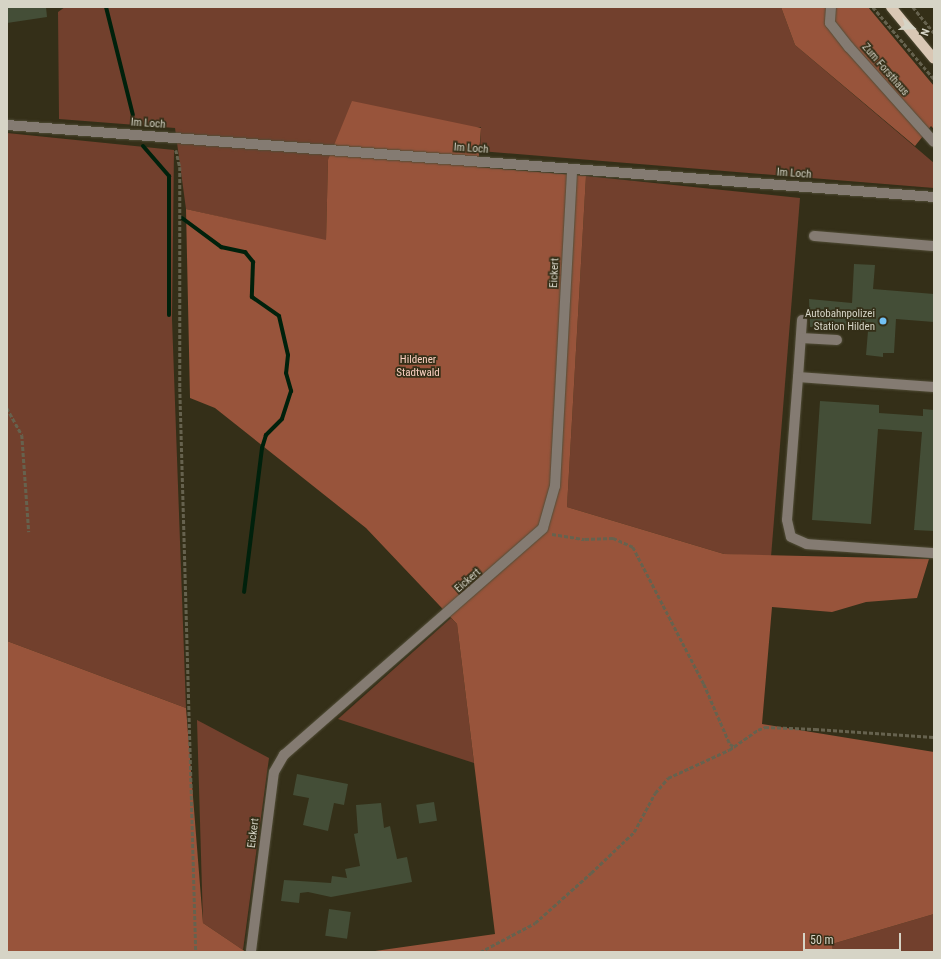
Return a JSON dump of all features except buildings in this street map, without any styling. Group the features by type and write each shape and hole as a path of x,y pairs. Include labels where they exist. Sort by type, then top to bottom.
{"main road":[{"path":"891,7 934,59"}],"street":[{"name":"Zum Forsthaus","path":"831,7 830,22 839,35 934,142"},
{"name":"Im Loch","path":"7,125 934,197"},
{"name":"Eickert","path":"251,951 273,778 284,755 543,528 555,486 572,169"},
{"path":"814,236 934,246"},
{"path":"802,320 787,520 791,536 807,544 934,553"},
{"path":"800,338 837,340"},
{"path":"798,377 934,387"}],"path":[{"path":"873,7 934,79"},
{"path":"913,7 934,33"},
{"path":"170,144 179,155 180,167 180,381 196,952"},
{"path":"7,408 22,436 29,532"},
{"path":"543,528 558,537 613,538 633,547 704,684 730,744 735,747"},
{"path":"480,952 535,923 591,873 634,832 655,793 668,778 735,747 765,727 934,737"}],"shaded area":[{"path":"65,7 781,7 795,45 934,163 934,188 480,151 481,127 328,160 326,241 186,209 175,128 59,119 58,12"},
{"path":"7,133 174,150 172,319 186,708 7,641"},
{"path":"586,176 800,198 771,557 724,554 567,507"},
{"path":"451,618 457,624 474,763 338,719"},
{"path":"197,720 269,758 243,950 203,923"},
{"path":"934,914 934,952 833,952 832,944"}],"green space":[{"path":"781,7 868,7 934,86 934,129 931,126 915,146 795,45"},
{"name":"Hildener Stadtwald","path":"352,101 481,128 478,167 586,176 567,507 724,554 929,559 917,598 866,602 832,612 772,607 762,724 934,752 934,914 832,944 833,952 368,952 495,934 457,624 366,528 215,408 190,398 186,209 326,240 328,160"},
{"path":"7,641 186,708 203,923 246,952 7,952"}],"waterway":[{"path":"106,7 133,115"},
{"path":"143,146 169,176 169,315"},
{"path":"182,218 221,247 245,252 253,262 252,297 279,316 288,355 286,373 291,391 282,419 266,435 262,448 244,592"}],"place":[{"name":"Autobahnpolizei Station Hilden","path":"883,321"}]}
